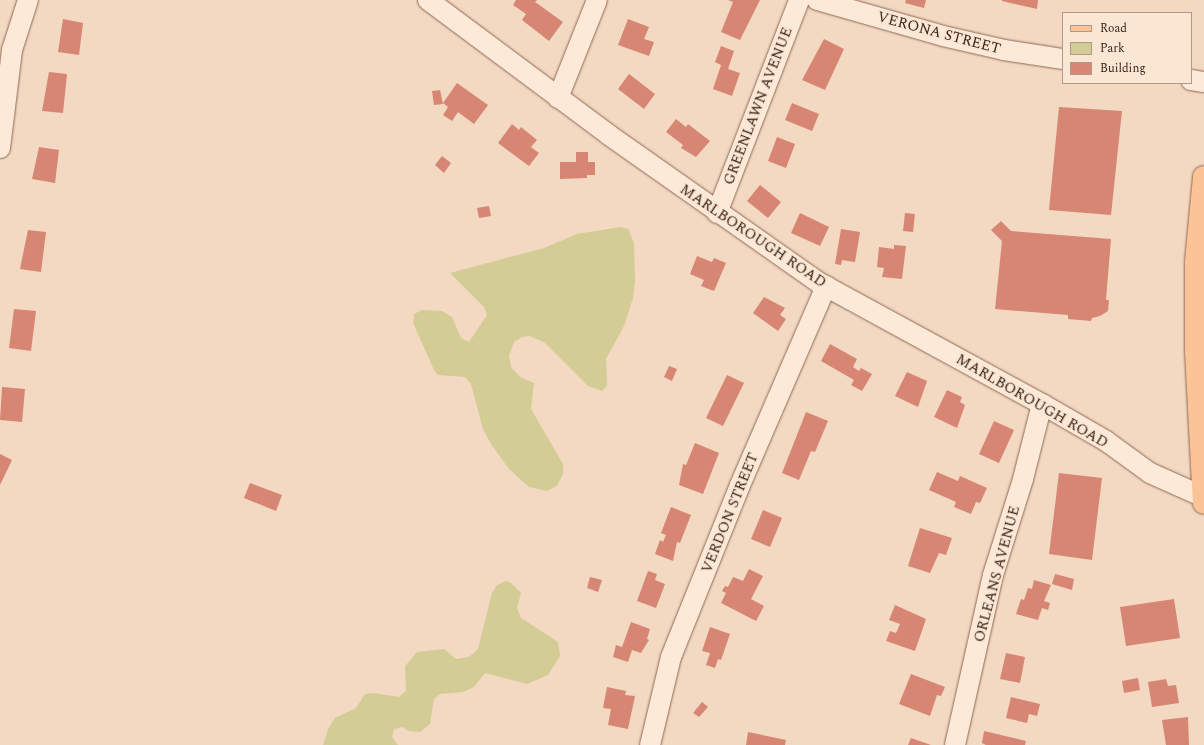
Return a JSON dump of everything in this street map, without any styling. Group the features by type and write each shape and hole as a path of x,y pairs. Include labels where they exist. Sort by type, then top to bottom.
{"main road":[{"path":"1204,177 1196,262 1196,359 1204,498"}],"street":[{"path":"0,148 12,50 28,0"},
{"name":"MARLBOROUGH ROAD","path":"428,0 558,98 717,213 826,286 1042,404 1106,441 1150,473 1204,498"},
{"path":"558,98 597,0"},
{"name":"GREENLAWN AVENUE","path":"717,213 799,0"},
{"name":"VERONA STREET","path":"817,0 944,36 1004,50 1062,59"},
{"path":"1192,80 1204,82"},
{"name":"VERDON STREET","path":"650,745 674,650 740,485 826,286"},
{"name":"ORLEANS AVENUE","path":"955,745 993,575 1023,479 1042,404"}],"green space":[{"path":"620,227 628,229 634,243 635,282 633,298 624,326 606,359 607,386 602,391 588,386 544,342 529,336 522,337 514,342 509,356 511,367 520,377 534,383 531,409 563,464 563,474 557,486 547,491 529,487 509,469 491,444 483,429 471,384 465,377 438,375 434,370 413,323 414,314 422,310 442,311 452,317 461,338 469,342 487,315 484,307 450,273 544,248 577,234"},
{"path":"506,581 510,582 521,593 517,608 521,618 558,642 560,656 548,675 527,684 485,673 474,687 463,692 440,694 434,699 430,724 420,732 408,731 403,727 394,729 392,737 398,745 323,745 328,729 335,718 356,708 365,694 374,693 399,697 406,691 405,666 417,652 444,649 456,659 469,657 478,649 492,593 497,585"}],"building":[{"path":"516,0 537,0 535,2 563,22 549,41 522,20 526,14 513,5"},
{"path":"728,0 760,0 740,40 721,32 733,2"},
{"path":"906,0 926,0 924,8 905,3"},
{"path":"1002,0 1038,0 1037,9 1002,1"},
{"path":"63,19 83,23 79,55 58,52"},
{"path":"628,19 649,27 644,39 654,42 649,56 618,45"},
{"path":"824,39 844,49 825,90 802,80"},
{"path":"721,46 734,51 728,69 740,73 732,96 713,89 721,65 715,62"},
{"path":"49,72 67,74 63,113 42,111"},
{"path":"629,74 655,94 644,109 618,89"},
{"path":"457,83 488,105 474,124 458,112 452,121 443,115 448,107 443,103"},
{"path":"440,90 443,104 434,105 432,91"},
{"path":"792,103 819,114 812,131 785,120"},
{"path":"1059,107 1122,111 1111,215 1049,210"},
{"path":"676,119 686,127 688,124 710,141 696,157 681,148 683,145 666,132"},
{"path":"512,124 519,130 521,127 537,140 531,147 539,153 529,166 498,143"},
{"path":"777,137 795,144 786,168 768,161"},
{"path":"39,147 59,150 55,183 32,179"},
{"path":"576,152 588,152 588,162 595,162 595,175 587,175 587,178 560,179 560,162 576,162"},
{"path":"442,156 451,163 444,173 435,165"},
{"path":"760,185 781,202 768,218 747,201"},
{"path":"489,206 491,216 479,218 477,208"},
{"path":"800,213 829,227 820,246 791,233"},
{"path":"905,213 915,214 913,232 903,231"},
{"path":"1001,221 1011,231 1111,239 1106,300 1109,300 1108,311 1100,316 1092,318 1091,321 1068,319 1068,315 995,309 1002,241 991,230"},
{"path":"841,229 860,232 855,262 842,260 841,265 835,264"},
{"path":"28,230 46,232 41,272 20,269"},
{"path":"894,245 906,246 902,279 882,277 884,268 877,267 879,247 894,249"},
{"path":"697,256 712,262 714,258 726,263 714,291 701,286 704,280 690,274"},
{"path":"764,297 785,308 780,315 786,319 778,331 753,313"},
{"path":"14,309 36,311 31,351 9,348"},
{"path":"830,344 857,359 853,367 859,371 861,368 872,374 862,391 851,385 854,380 821,361"},
{"path":"669,366 677,369 672,381 664,377"},
{"path":"907,372 927,381 918,407 895,396"},
{"path":"727,375 744,383 723,426 706,418"},
{"path":"2,387 25,389 22,422 0,420"},
{"path":"947,390 962,397 960,402 965,405 957,428 934,417"},
{"path":"806,412 828,421 815,452 811,451 799,480 782,473"},
{"path":"994,421 1014,430 999,463 979,454"},
{"path":"695,443 719,453 703,494 679,485 683,464 686,465"},
{"path":"0,454 12,460 0,485"},
{"path":"937,472 958,481 960,476 987,488 980,503 976,502 971,514 954,507 956,502 929,490"},
{"path":"1059,473 1102,478 1092,560 1049,554"},
{"path":"250,483 282,495 276,511 244,498"},
{"path":"671,507 691,515 680,543 677,542 673,561 655,554 660,540 663,542 666,535 661,533"},
{"path":"763,510 782,518 770,547 751,539"},
{"path":"920,528 952,538 946,555 939,553 930,573 908,566"},
{"path":"749,569 763,576 751,599 764,606 756,621 721,603 726,593 722,591 725,586 728,587 733,577 743,581"},
{"path":"648,571 657,574 655,580 665,584 656,608 637,601"},
{"path":"1055,574 1074,579 1072,590 1052,584"},
{"path":"590,577 602,580 598,592 587,588"},
{"path":"1034,580 1051,585 1044,601 1050,603 1048,610 1042,608 1038,620 1016,614 1021,599 1024,600 1028,588 1032,589"},
{"path":"1174,599 1180,638 1126,646 1120,607"},
{"path":"895,605 926,619 915,651 886,641 890,631 896,633 900,624 889,620"},
{"path":"631,622 650,629 647,639 649,640 641,653 632,650 628,662 613,657 616,645 622,647"},
{"path":"710,627 730,634 721,660 718,659 715,668 706,665 710,653 702,651"},
{"path":"1006,653 1025,657 1020,683 1000,679"},
{"path":"911,674 945,687 941,696 937,695 930,716 899,704"},
{"path":"1138,678 1140,690 1124,693 1122,681"},
{"path":"1166,679 1168,686 1176,685 1179,703 1152,707 1148,682"},
{"path":"607,687 626,691 625,695 635,696 628,729 608,725 611,709 603,708"},
{"path":"1011,697 1040,704 1037,716 1029,714 1027,723 1006,718"},
{"path":"702,702 708,707 699,717 693,713"},
{"path":"1188,717 1189,745 1166,745 1162,720"},
{"path":"984,731 1026,741 1025,745 986,745 982,743"},
{"path":"748,732 786,740 785,745 746,745"},
{"path":"911,738 931,745 908,745"}]}
